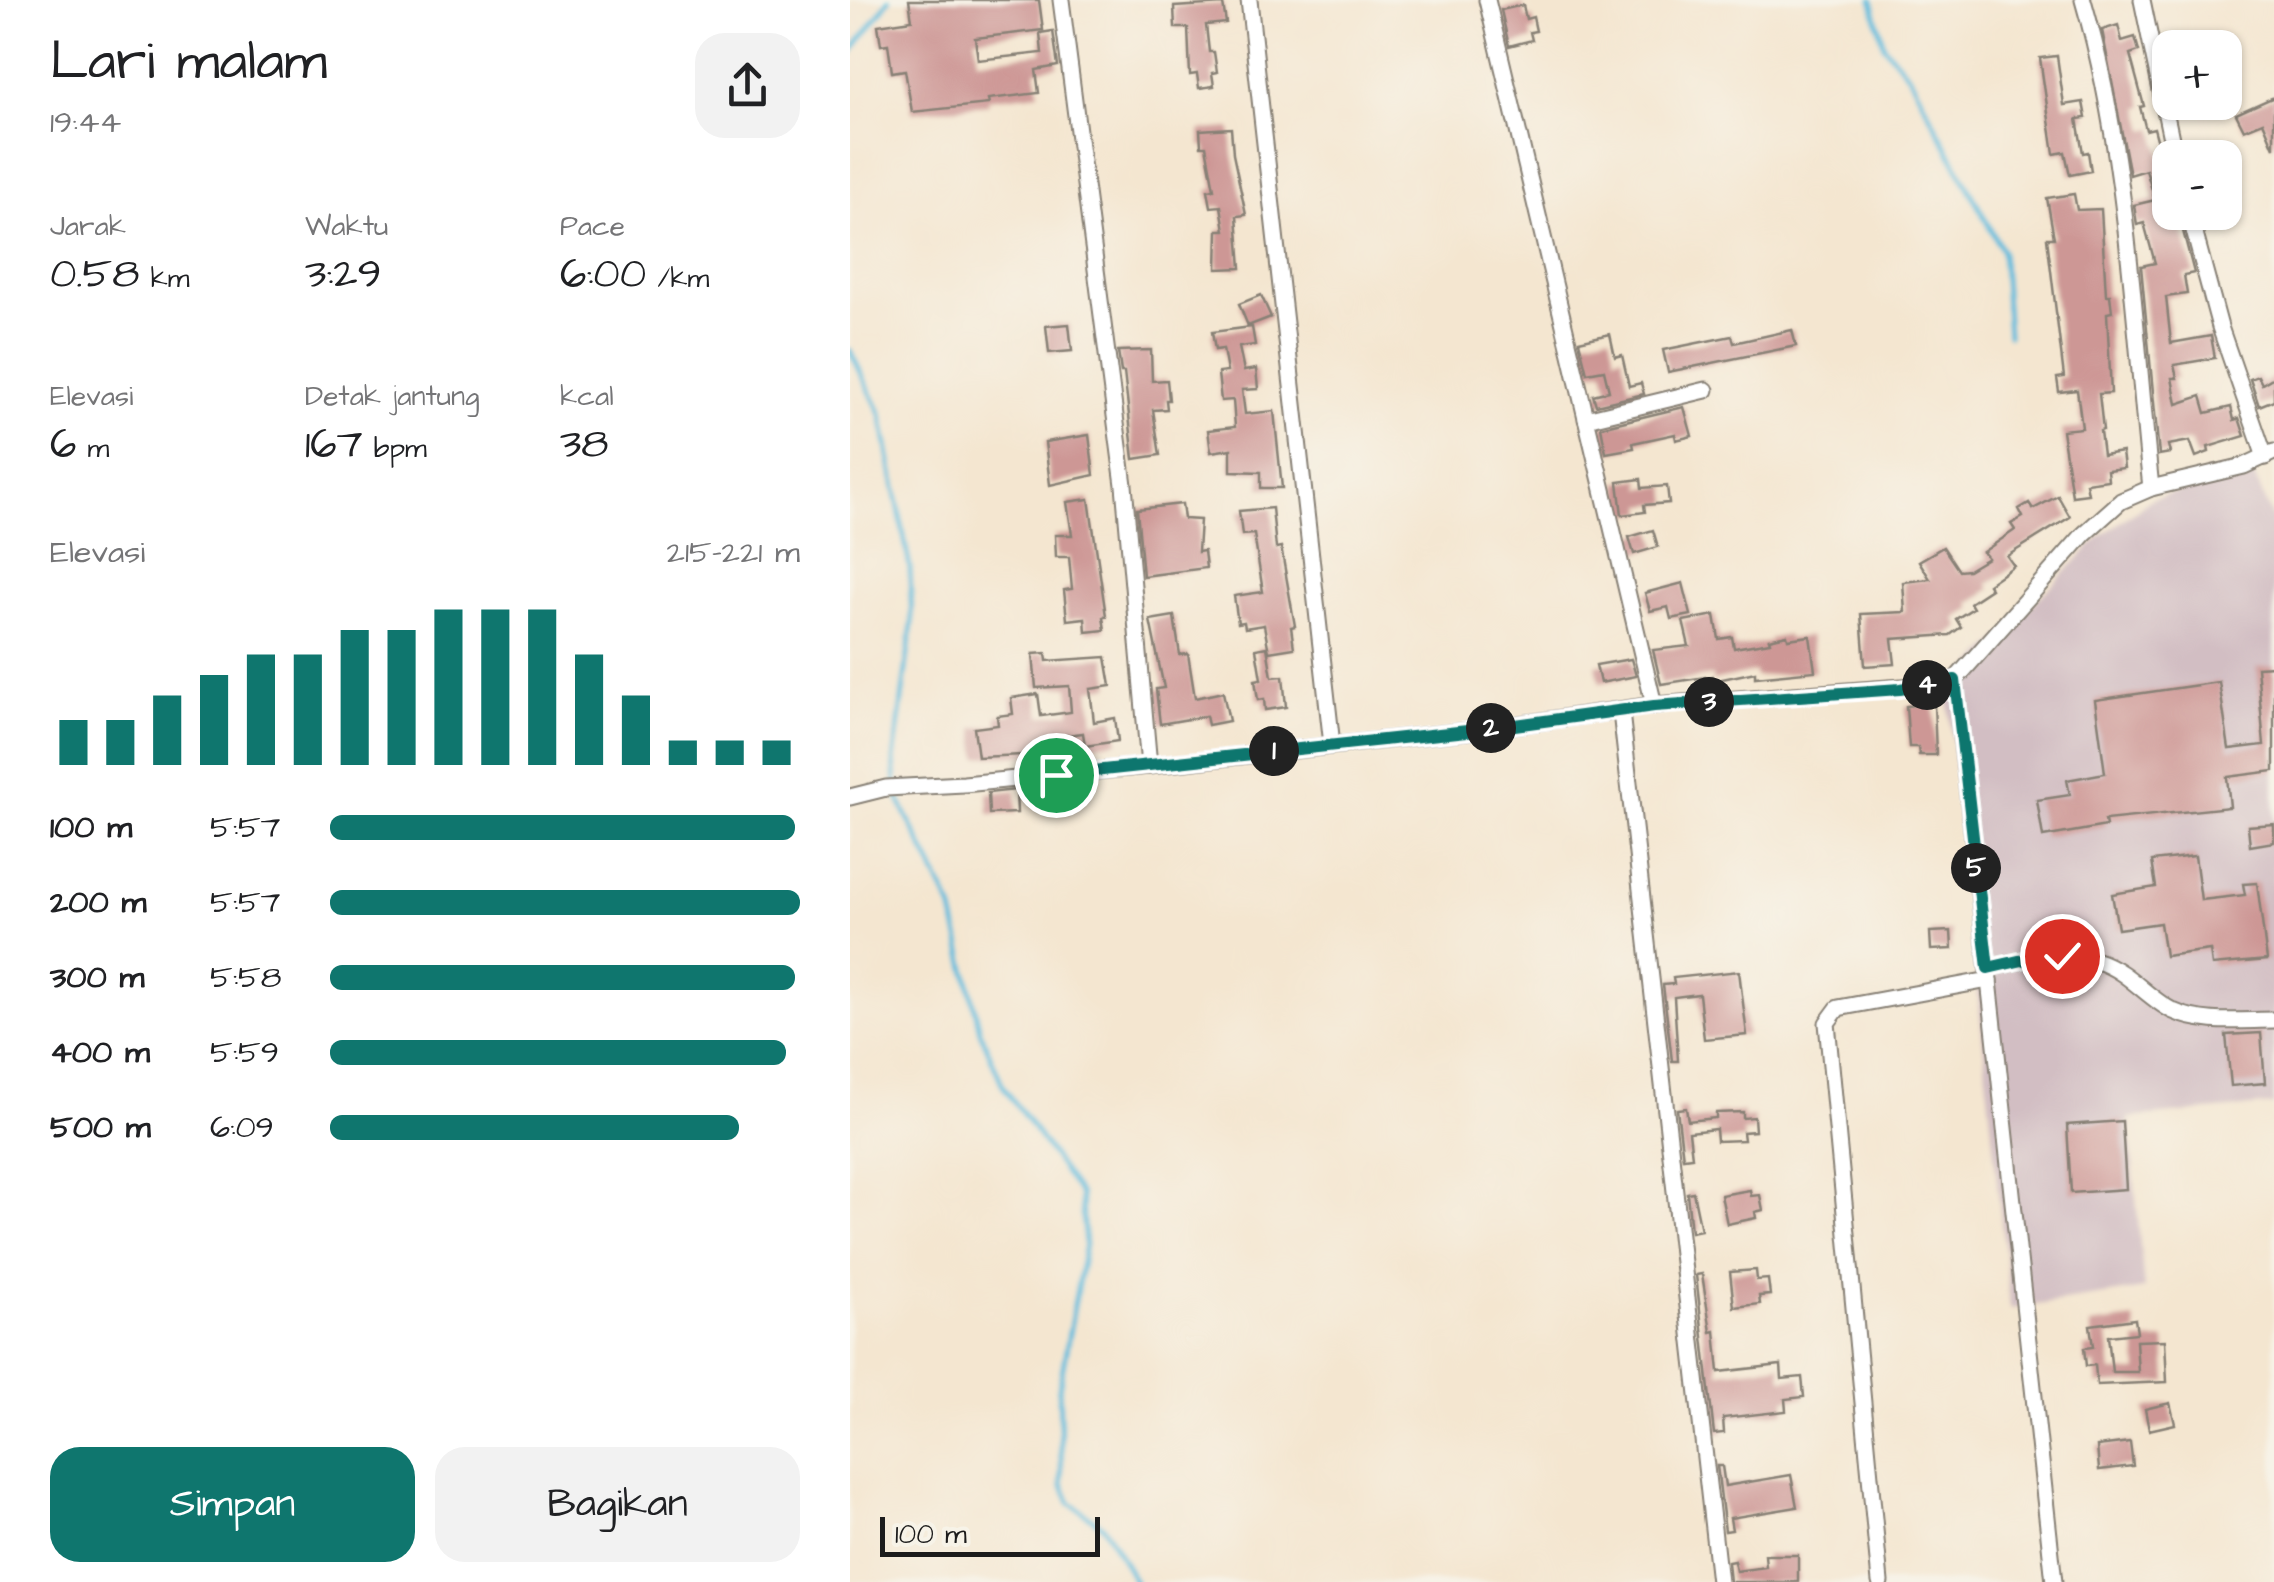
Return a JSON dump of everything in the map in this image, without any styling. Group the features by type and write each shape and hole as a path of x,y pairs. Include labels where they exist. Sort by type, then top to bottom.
{"street":[{"path":"1061,0 1124,485 1149,766"},
{"path":"1249,0 1332,744"},
{"path":"1486,0 1654,706"},
{"path":"2083,0 2101,74 2120,192 2151,488"},
{"path":"2142,0 2171,140"},
{"path":"850,797 886,788 1149,766 1654,706 1900,689 1955,680 2084,534 2121,502 2151,488 2244,466 2270,454 2220,327 2194,230"},
{"path":"1586,418 1706,390"},
{"path":"1955,680 2054,1582"},
{"path":"1621,712 1719,1582"},
{"path":"1880,1582 1827,1023 1838,1008 1988,974 2040,956 2086,956 2122,974 2173,1011 2203,1020 2274,1020"}],"shaded area":[{"path":"2253,473 2274,522 2274,1105 2129,1118 2144,1289 2010,1309 1947,691 2100,537 2153,498"}],"building":[{"path":"909,0 1039,0 1043,30 975,38 978,60 1042,53 1040,33 1053,31 1058,66 1036,70 1039,93 988,99 989,104 912,112 905,70 892,72 888,44 881,45 878,25 912,20"},
{"path":"1223,4 1226,23 1206,25 1209,52 1214,52 1217,72 1212,73 1214,86 1199,88 1197,74 1190,75 1188,28 1175,28 1174,7"},
{"path":"1523,5 1526,19 1533,17 1536,31 1530,32 1532,40 1509,46 1501,10"},
{"path":"2118,25 2122,41 2135,37 2139,51 2130,54 2144,106 2140,107 2146,130 2154,128 2157,140 2152,140 2152,190 2146,170 2130,175 2102,30"},
{"path":"2057,56 2064,105 2083,102 2086,118 2077,119 2083,153 2088,152 2091,171 2070,175 2065,152 2054,154 2040,58"},
{"path":"2274,97 2274,148 2263,122 2244,130 2239,120 2242,111"},
{"path":"1231,128 1246,215 1237,216 1241,268 1217,269 1218,230 1225,230 1221,206 1211,207 1208,190 1214,189 1200,130"},
{"path":"2074,194 2077,210 2101,209 2106,295 2110,295 2112,312 2107,313 2111,393 2099,394 2103,430 2100,431 2103,455 2122,452 2124,468 2107,470 2108,480 2086,483 2088,494 2072,496 2062,430 2082,428 2077,390 2059,392 2057,378 2064,377 2047,238 2054,238 2047,198"},
{"path":"2152,201 2152,230 2183,230 2194,273 2184,275 2187,294 2166,297 2171,343 2211,336 2215,358 2174,365 2177,404 2201,396 2206,413 2231,407 2245,436 2208,447 2209,452 2196,457 2190,441 2168,445 2170,453 2159,455 2141,266 2155,263 2144,223 2137,225 2134,205"},
{"path":"1261,295 1271,317 1248,326 1239,304"},
{"path":"1069,324 1072,351 1049,353 1046,326"},
{"path":"1252,327 1255,345 1239,347 1244,371 1256,369 1258,389 1242,390 1245,414 1274,411 1282,488 1261,488 1261,472 1231,471 1231,449 1211,452 1208,430 1235,427 1233,400 1221,401 1218,373 1227,372 1223,349 1215,350 1212,332"},
{"path":"1792,330 1796,346 1668,372 1663,350 1732,336 1734,343"},
{"path":"1610,334 1615,357 1622,355 1629,386 1641,383 1644,394 1596,405 1593,395 1609,391 1604,370 1587,373 1579,341"},
{"path":"1151,350 1152,381 1167,380 1169,400 1167,409 1153,410 1160,455 1134,459 1118,351"},
{"path":"2258,376 2262,384 2274,377 2274,400 2259,406 2250,379"},
{"path":"1684,407 1692,436 1676,440 1675,434 1606,453 1601,427"},
{"path":"1089,435 1094,475 1050,485 1045,442"},
{"path":"1641,479 1642,488 1667,486 1669,503 1644,505 1645,512 1622,515 1618,482"},
{"path":"2058,496 2070,517 2007,556 2014,566 1988,584 1991,589 1970,603 1973,608 1956,619 1961,627 1950,635 1892,639 1895,664 1865,666 1861,614 1905,612 1903,582 1930,579 1919,561 1943,547 1959,571 1968,570 1988,558 1983,552 2015,530 2011,524 2023,517 2019,509 2029,503 2033,509"},
{"path":"1089,499 1106,616 1105,630 1086,632 1085,618 1067,620 1064,590 1072,589 1069,557 1056,557 1055,535 1072,535 1067,502"},
{"path":"1182,504 1184,519 1200,520 1198,552 1204,551 1206,568 1143,576 1137,509"},
{"path":"1272,508 1276,548 1281,547 1295,626 1291,627 1294,648 1269,652 1264,625 1245,628 1244,622 1238,623 1234,596 1263,592 1254,534 1242,535 1239,511"},
{"path":"1653,530 1658,547 1634,554 1629,537"},
{"path":"1683,583 1691,615 1671,619 1668,607 1650,611 1645,593"},
{"path":"1715,615 1719,639 1732,637 1734,648 1787,635 1788,639 1810,636 1815,671 1755,677 1755,672 1713,681 1712,676 1661,684 1653,650 1689,646 1683,621"},
{"path":"1174,616 1180,655 1188,654 1195,698 1223,692 1229,721 1208,725 1206,716 1160,724 1156,689 1164,688 1150,620"},
{"path":"1267,647 1272,677 1283,676 1286,707 1265,710 1264,699 1258,700 1255,680 1261,679 1256,649"},
{"path":"1046,653 1047,661 1106,657 1111,686 1090,689 1094,722 1115,718 1118,741 1085,746 1083,733 1044,738 1046,754 978,757 974,728 998,725 997,716 1013,714 1011,698 1038,694 1041,716 1071,712 1069,686 1036,688 1033,654"},
{"path":"1631,659 1636,676 1600,683 1596,665"},
{"path":"2274,666 2274,771 2227,777 2230,807 2105,820 2106,826 2043,837 2037,800 2070,795 2067,780 2105,773 2095,700 2219,682 2229,749 2264,745 2257,667"},
{"path":"1934,703 1936,755 1919,755 1918,747 1909,747 1906,706"},
{"path":"1016,790 1017,813 989,814 988,793"},
{"path":"2274,824 2274,842 2250,846 2248,826"},
{"path":"2195,856 2201,900 2245,895 2243,884 2257,883 2267,960 2212,965 2210,950 2165,956 2160,923 2118,929 2112,894 2156,887 2152,861"},
{"path":"1951,931 1952,949 1931,950 1930,932"},
{"path":"1739,971 1747,1035 1704,1039 1699,994 1674,997 1678,1061 1672,1061 1663,985 1674,984 1673,978"},
{"path":"2261,1033 2265,1083 2231,1086 2226,1035"},
{"path":"1686,1108 1688,1121 1716,1118 1716,1113 1743,1112 1743,1118 1754,1117 1755,1131 1743,1132 1744,1140 1717,1141 1716,1129 1689,1132 1692,1157 1683,1158 1677,1109"},
{"path":"2122,1121 2126,1189 2071,1193 2067,1125"},
{"path":"1750,1190 1751,1196 1760,1195 1763,1210 1755,1212 1756,1218 1727,1224 1721,1195"},
{"path":"1693,1192 1701,1230 1691,1232 1687,1193"},
{"path":"1756,1270 1757,1280 1768,1279 1770,1295 1759,1296 1760,1304 1734,1307 1730,1272"},
{"path":"1702,1274 1711,1332 1715,1331 1719,1372 1781,1365 1782,1379 1802,1377 1804,1397 1785,1399 1786,1411 1723,1418 1724,1433 1714,1434 1696,1275"},
{"path":"2135,1319 2137,1333 2108,1336 2112,1372 2138,1372 2136,1341 2165,1340 2167,1382 2097,1385 2095,1365 2086,1366 2084,1348 2093,1347 2090,1325"},
{"path":"2170,1403 2175,1424 2149,1430 2145,1409"},
{"path":"2130,1442 2133,1466 2099,1470 2097,1446"},
{"path":"1717,1466 1722,1466 1725,1486 1791,1475 1797,1507 1730,1518 1732,1530 1725,1531"},
{"path":"1765,1555 1798,1555 1798,1582 1730,1582 1728,1562 1734,1561 1736,1571 1766,1567"}],"waterway":[{"path":"850,54 889,0"},
{"path":"1872,0 1884,46 1910,77 2002,251 2008,335"},
{"path":"850,350 881,414 910,568 912,624 894,760 897,796 952,907 980,1031 1003,1086 1080,1195 1085,1244 1059,1389 1062,1484 1070,1503 1103,1526 1135,1582"}],"route":[{"path":"1056,775 1486,729 1654,706 1900,689 1955,680 1988,968 2040,956 2062,956"}]}
